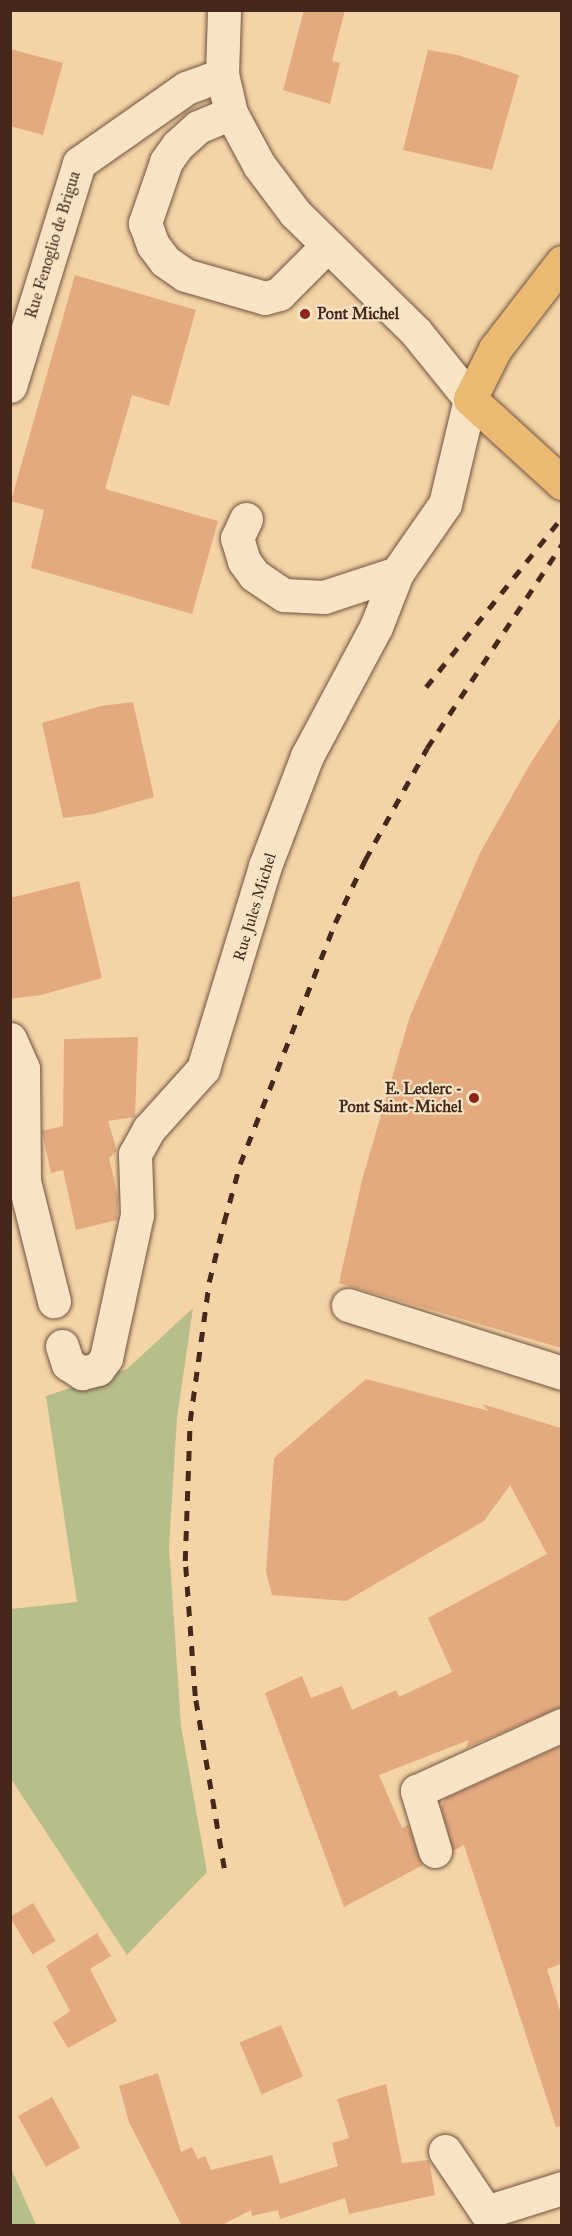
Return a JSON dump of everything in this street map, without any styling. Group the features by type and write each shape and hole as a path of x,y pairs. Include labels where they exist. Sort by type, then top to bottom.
{"main road":[{"path":"553,475 470,399 495,349 561,262"}],"street":[{"path":"224,10 222,75 231,113 259,165 295,213 416,332 470,399"},
{"name":"Rue Fenoglio de Brigua","path":"10,386 78,163 186,88 222,75"},
{"path":"231,113 198,127 177,146 166,162 145,223 153,245 165,261 185,275 265,298 279,294 327,246"},
{"name":"Rue Jules Michel","path":"62,1346 68,1364 82,1373 98,1369 106,1358 137,1215 133,1179 135,1154 149,1129 203,1069 285,810 307,756 376,627 398,573 445,504 470,399"},
{"path":"246,519 237,538 244,561 254,575 284,595 324,597 398,573"},
{"path":"10,1039 23,1068 24,1181 54,1302"},
{"path":"348,1305 561,1373"},
{"path":"435,1851 417,1791 561,1725"},
{"path":"445,2151 486,2212 561,2188"}],"green space":[{"path":"193,1308 177,1418 169,1547 181,1726 207,1872 127,1955 11,1779 11,1609 77,1602 46,1396 127,1369"},
{"path":"11,2168 36,2225 11,2225"}],"building":[{"path":"304,10 345,10 332,61 340,63 330,104 283,90"},
{"path":"10,49 63,63 43,135 10,126"},
{"path":"428,50 458,55 519,75 492,170 403,150"},
{"path":"75,275 196,310 169,406 132,395 105,489 218,521 192,614 31,568 44,510 11,501"},
{"path":"133,702 154,797 94,814 63,818 42,723 101,706"},
{"name":"E. Leclerc - Pont Saint-Michel","path":"561,717 561,1348 339,1283 362,1180 410,1016 480,853 530,764"},
{"path":"79,881 102,978 41,995 10,999 10,898"},
{"path":"138,1037 135,1117 108,1121 117,1151 109,1158 118,1197 117,1220 76,1230 63,1170 51,1173 42,1131 63,1126 64,1039"},
{"path":"366,1379 489,1411 482,1404 561,1428 561,1707 466,1748 469,1740 379,1775 402,1828 408,1825 423,1865 344,1907 265,1693 302,1676 311,1698 342,1686 352,1710 396,1690 399,1697 452,1672 428,1618 547,1554 510,1485 484,1521 346,1601 272,1595 266,1572 274,1458"},
{"path":"561,1746 561,1964 547,1969 561,2014 561,2126 556,2127 464,1845 453,1851 441,1806 446,1798"},
{"path":"33,1903 56,1941 33,1955 10,1917"},
{"path":"97,1933 111,1956 90,1969 117,2021 68,2048 53,2023 70,2011 46,1966"},
{"path":"281,2025 303,2077 261,2094 240,2043"},
{"path":"158,2073 181,2152 192,2147 198,2159 205,2156 211,2170 272,2155 280,2184 338,2166 332,2143 349,2138 337,2099 386,2084 402,2163 429,2160 435,2195 349,2214 345,2198 280,2219 278,2210 252,2216 251,2210 220,2226 182,2226 129,2122 119,2086"},
{"path":"52,2097 80,2148 46,2167 18,2116"}],"railway":[{"path":"426,687 562,517"},
{"path":"224,1868 195,1696 185,1561 190,1421 209,1282 224,1222 240,1164 335,923 365,860 427,748 562,544"}],"place":[{"name":"Pont Michel","path":"305,314"},
{"name":"E. Leclerc - Pont Saint-Michel","path":"474,1098"}]}
